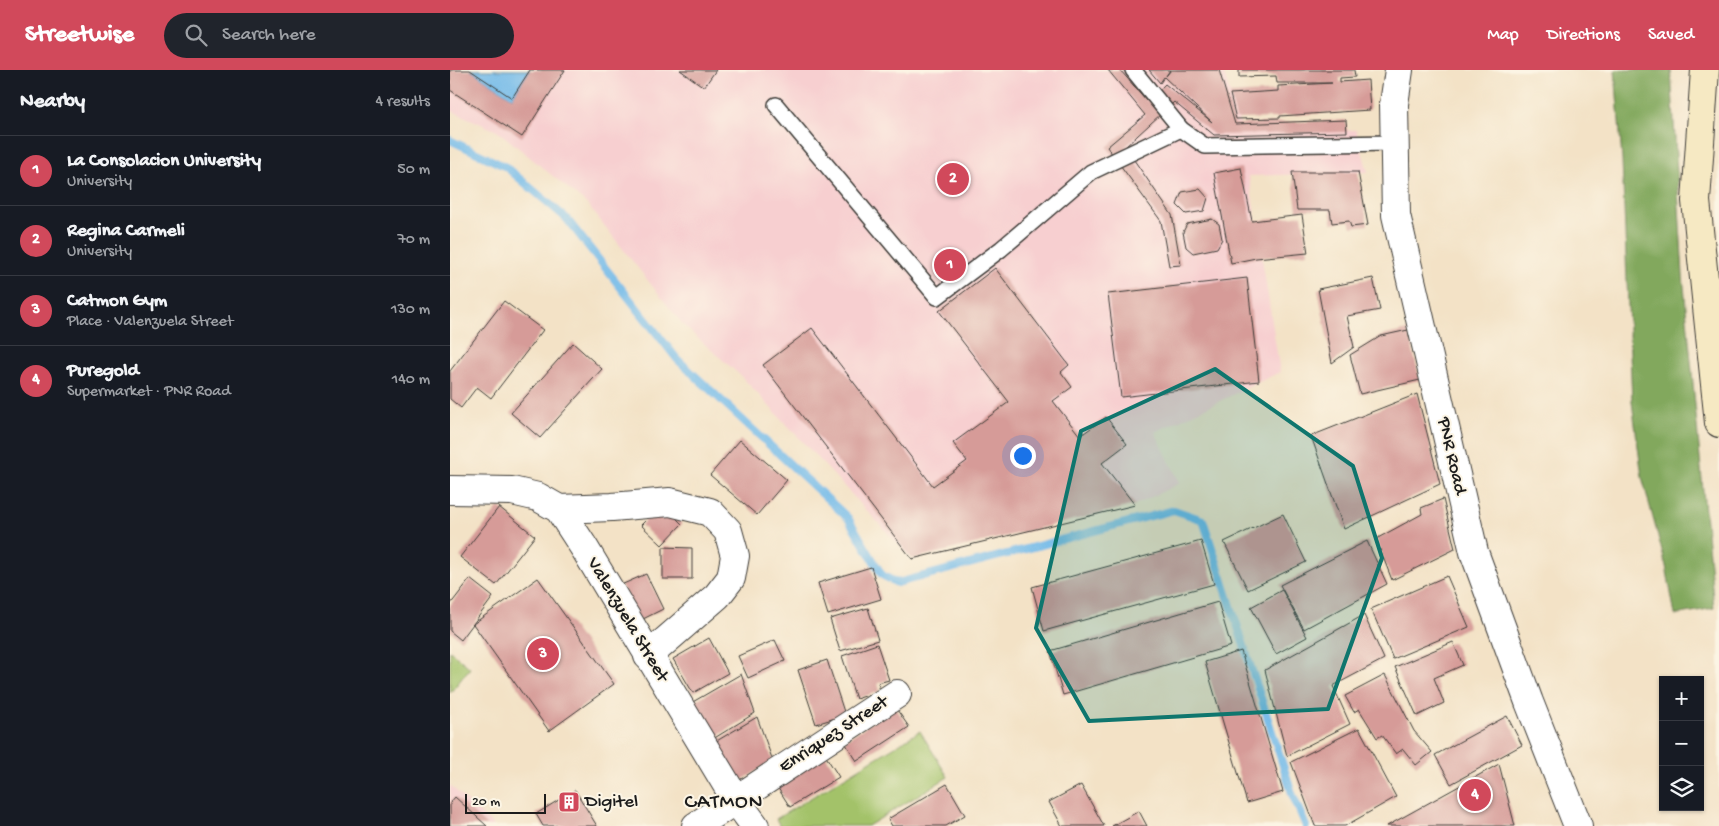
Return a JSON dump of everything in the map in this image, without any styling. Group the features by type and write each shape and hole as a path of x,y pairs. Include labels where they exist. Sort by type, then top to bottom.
{"main road":[{"path":"1705,70 1696,202 1719,423"}],"street":[{"name":"PNR Road","path":"1399,70 1394,104 1396,215 1474,552 1529,702 1578,826"},
{"name":"Valenzuela Street","path":"450,490 512,491 538,497 559,509 736,800 755,826"},
{"path":"559,509 670,502 710,512 728,531 736,556 731,578 717,596 648,656"},
{"name":"Enriquez Street","path":"696,826 897,694"}],"lane":[{"path":"1133,70 1181,129 1205,146 1394,143"},
{"path":"776,105 937,297 1001,249 1091,172 1181,129"}],"highlighted area":[{"path":"1215,369 1353,466 1382,558 1328,709 1089,721 1036,628 1081,431"}],"shaded area":[{"path":"450,70 1223,70 1243,134 1356,130 1368,172 1249,176 1280,372 1155,432 1180,483 1135,505 912,559 741,376 684,326 588,205 499,132 450,110"},
{"path":"450,785 494,826 450,826"}],"green space":[{"path":"1615,70 1671,70 1683,275 1714,608 1675,615 1666,566 1642,477 1632,402 1622,160"},
{"path":"450,651 470,668 450,693"},
{"path":"920,731 948,777 868,826 780,826 776,819"}],"water":[{"path":"470,70 530,70 512,98"}],"building":[{"path":"450,70 470,70 512,98 530,70 565,70 522,137 450,90"},
{"path":"680,70 716,70 704,87"},
{"path":"1108,70 1120,70 1148,102 1165,84 1212,122 1164,77 1160,83 1149,70 1170,70 1166,76 1171,70 1219,70 1235,124 1346,120 1347,132 1214,135 1174,102 1125,147 1172,215 1181,265 1169,266 1161,221 1107,147 1145,115"},
{"path":"1239,70 1354,70 1355,77 1340,78 1340,82 1368,80 1370,110 1280,116 1280,118 1236,119 1230,94 1278,91 1278,86 1332,83 1277,83 1276,76 1239,77"},
{"path":"1241,168 1252,221 1302,215 1308,253 1256,258 1231,263 1214,173"},
{"path":"1292,172 1358,172 1368,225 1351,227 1349,221 1332,223 1330,210 1297,210"},
{"path":"1200,189 1208,198 1204,211 1186,214 1177,205 1182,192"},
{"path":"1212,219 1219,224 1222,239 1217,248 1193,253 1186,247 1183,232 1187,224"},
{"path":"995,268 1069,365 1061,372 1072,387 1053,401 1080,436 1106,417 1127,444 1102,463 1135,505 912,559 763,365 812,328 933,486 967,461 953,443 1009,402 939,311"},
{"path":"1247,278 1259,381 1121,397 1108,294"},
{"path":"1373,278 1380,310 1347,316 1354,347 1332,363 1318,289"},
{"path":"504,301 543,330 491,398 477,387 461,408 450,399 450,371"},
{"path":"1408,330 1420,380 1360,394 1350,355 1381,336"},
{"path":"573,343 602,369 540,438 511,413"},
{"path":"1417,394 1440,484 1344,529 1311,436"},
{"path":"740,440 787,480 757,515 710,475"},
{"path":"1443,499 1455,549 1392,580 1376,539 1422,514 1421,508"},
{"path":"662,504 682,524 662,545 641,525"},
{"path":"499,507 535,536 496,585 460,557"},
{"path":"1283,514 1306,562 1248,590 1224,542"},
{"path":"1201,541 1214,584 1044,631 1032,587"},
{"path":"1367,541 1387,584 1304,629 1280,585"},
{"path":"663,547 692,548 692,579 663,579"},
{"path":"871,567 881,599 828,615 818,583"},
{"path":"646,574 663,609 639,621 621,585"},
{"path":"1447,576 1469,627 1393,659 1371,609"},
{"path":"538,578 614,684 549,731 473,624"},
{"path":"470,579 493,597 461,640 450,631 450,605"},
{"path":"1282,590 1307,637 1276,654 1251,607"},
{"path":"1218,602 1231,646 1063,695 1050,651"},
{"path":"868,608 878,640 840,651 830,619"},
{"path":"1364,615 1384,659 1333,686 1350,724 1287,756 1265,670"},
{"path":"709,638 728,673 693,693 673,659"},
{"path":"775,640 785,661 748,678 738,656"},
{"path":"1453,642 1463,665 1434,678 1444,703 1417,716 1395,667"},
{"path":"877,644 889,680 878,683 880,691 856,699 842,656"},
{"path":"1241,651 1283,792 1247,803 1205,662"},
{"path":"827,660 845,715 816,724 798,670"},
{"path":"741,674 755,713 713,739 691,703"},
{"path":"1385,675 1414,731 1432,752 1416,765 1403,749 1396,754 1382,735 1377,738 1359,709 1354,712 1345,696"},
{"path":"895,707 909,727 857,761 844,741"},
{"path":"1507,716 1522,745 1451,784 1435,755"},
{"path":"757,717 773,761 739,782 715,742"},
{"path":"1359,728 1396,797 1345,826 1315,826 1291,762"},
{"path":"825,755 839,777 790,807 776,785"},
{"path":"1499,764 1515,826 1387,826"},
{"path":"947,784 965,815 946,826 892,826 888,819"},
{"path":"1081,785 1104,826 1062,826 1049,802"},
{"name":"Digitel","path":"575,790 597,826 543,826 536,814"},
{"path":"455,797 487,826 450,826 450,803"},
{"path":"1139,811 1147,826 1112,826"}],"waterway":[{"path":"450,140 506,167 566,218 677,359 848,518 882,575 897,583 1174,510 1203,520 1293,796 1306,826"}],"place":[{"name":"Regina Carmeli","path":"953,179"},
{"name":"La Consolacion University","path":"950,265"},
{"name":"Catmon Gym","path":"543,654"},
{"name":"Puregold","path":"1475,795"},
{"name":"Digitel","path":"569,802"}],"district":[{"name":"CATMON","path":"724,803"}]}
